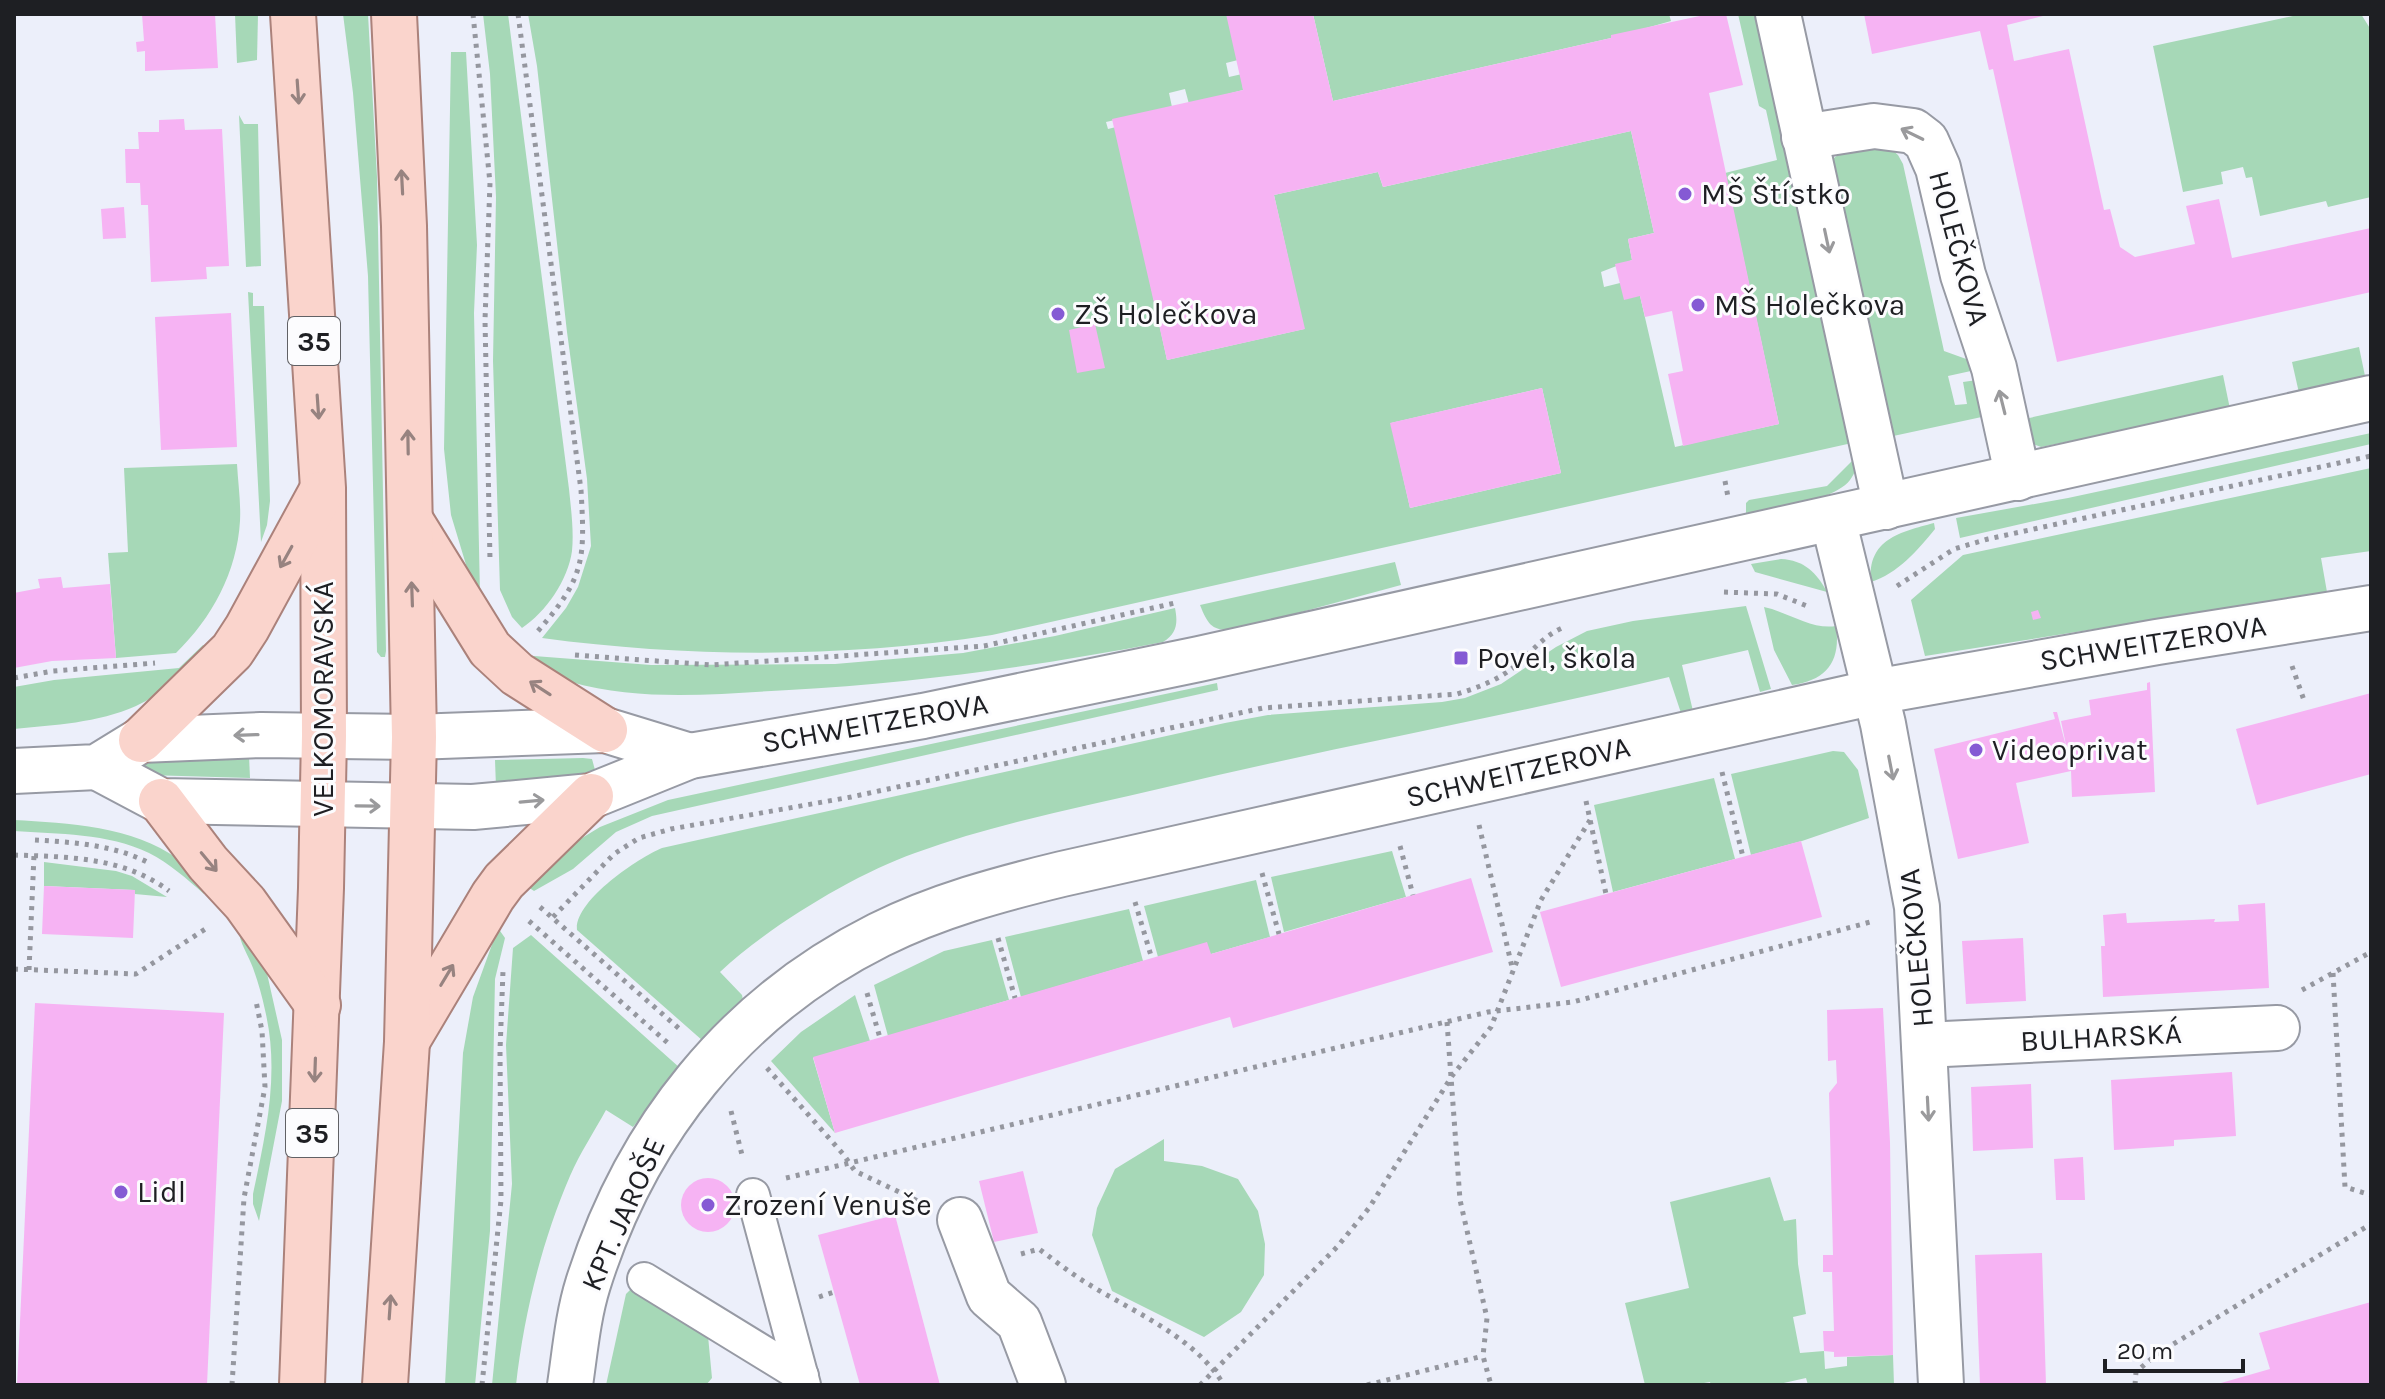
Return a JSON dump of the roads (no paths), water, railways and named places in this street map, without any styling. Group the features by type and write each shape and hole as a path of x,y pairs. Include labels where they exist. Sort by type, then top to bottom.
{"main road":[{"name":"VELKOMORAVSKÁ","path":"293,14 323,488 324,736 318,1005 299,1381"},
{"path":"385,1385 407,1042 414,806 404,226 394,14"},
{"path":"141,740 232,651 323,488"},
{"path":"410,520 490,649 517,674 605,730"},
{"path":"407,1042 498,889 591,796"},
{"path":"161,801 208,863 245,903 318,1005"}],"street":[{"path":"1778,14 1886,507"},
{"name":"HOLEČKOVA","path":"1804,137 1874,126 1913,131 1926,141 1938,168 1967,288 1994,368 2018,478"},
{"name":"SCHWEITZEROVA","path":"97,767 161,801 473,807 591,796 690,756 1069,687 2371,398"},
{"name":"HOLEČKOVA","path":"1833,519 1875,692 1917,907 1941,1385"},
{"name":"SCHWEITZEROVA","path":"701,1048 744,1027 800,981 880,934 991,892 1875,692 2142,644 2371,608"},
{"name":"SCHWEITZEROVA","path":"14,771 97,767 141,740 261,735 414,737 605,730 690,756"},
{"name":"BULHARSKÁ","path":"1924,1045 2277,1028"},
{"name":"KPT. JAROŠE","path":"570,1385 588,1286 618,1207 701,1048"},
{"path":"752,1191 803,1380"},
{"path":"942,1212 977,1266 989,1296 1019,1322 1043,1385"},
{"path":"644,1279 803,1380"}],"place":[{"name":"MŠ Štístko","path":"1685,194"},
{"name":"MŠ Holečkova","path":"1698,305"},
{"name":"ZŠ Holečkova","path":"1058,314"},
{"name":"Povel, škola","path":"1461,658"},
{"name":"Videoprivat","path":"1976,750"},
{"name":"Lidl","path":"121,1192"},
{"name":"Zrození Venuše","path":"708,1205"}]}
